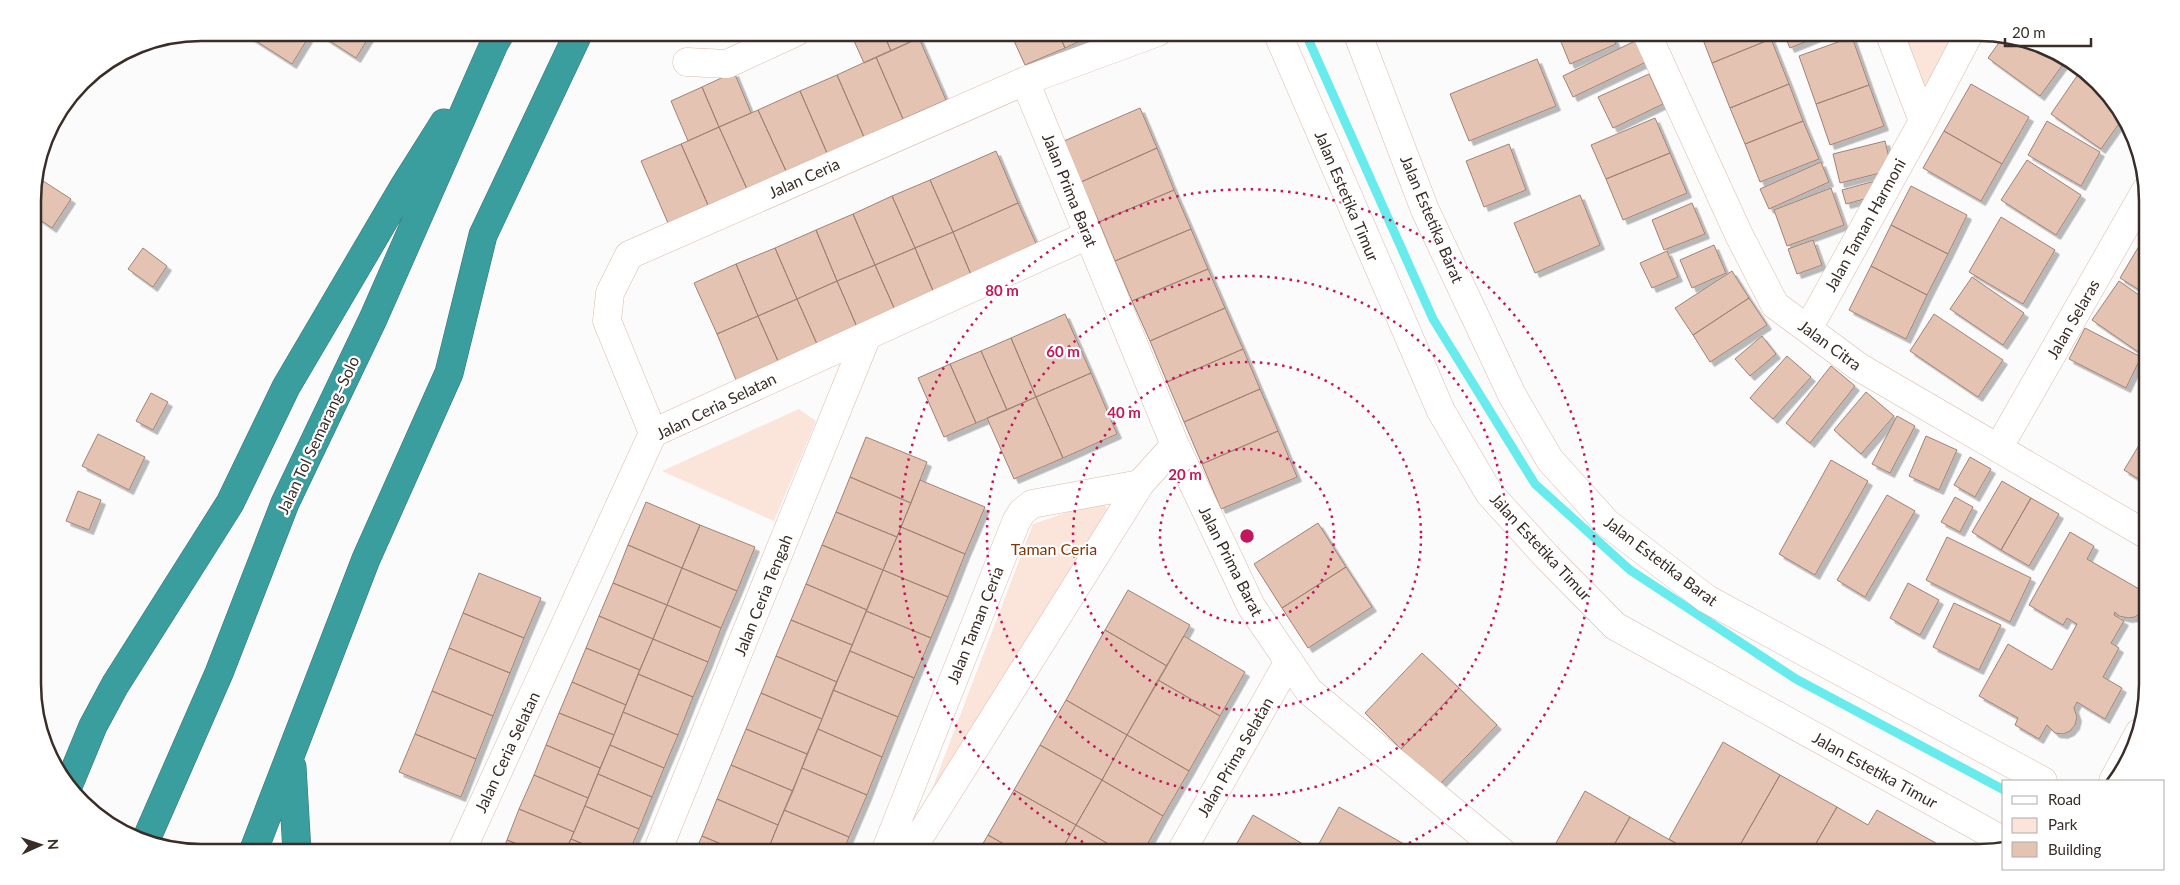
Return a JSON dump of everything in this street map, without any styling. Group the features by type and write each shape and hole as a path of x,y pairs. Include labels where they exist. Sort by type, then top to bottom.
{"highway":[{"path":"72,777 93,726 115,685 230,503 286,388 403,188 495,41"},
{"name":"Jalan Tol Semarang–Solo","path":"148,834 215,682 285,503 373,319 496,41"},
{"path":"256,844 291,758 366,559 448,373 483,235 575,41"},
{"path":"291,758 296,844"}],"street":[{"path":"686,62 726,64 776,41"},
{"name":"Jalan Ceria","path":"653,433 607,321 610,293 629,255 1024,81 1133,41"},
{"name":"Jalan Estetika Timur","path":"1281,41 1441,411 1489,494 1615,626 2002,840"},
{"name":"Jalan Estetika Barat","path":"1360,41 1424,210 1512,395 1550,460 1607,523 1707,599 2041,780"},
{"name":"Jalan Citra","path":"1650,41 1739,236 1775,305 1859,366 2139,530"},
{"path":"1892,41 1923,121"},
{"name":"Jalan Taman Harmoni","path":"1808,329 1965,41"},
{"name":"Jalan Prima Barat","path":"1024,81 1175,445 1251,606 1309,691 1473,842"},
{"name":"Jalan Selaras","path":"1999,448 2139,202"},
{"name":"Jalan Ceria Selatan","path":"465,844 653,433 1088,235"},
{"name":"Jalan Ceria Tengah","path":"660,844 867,336"},
{"path":"915,844 1140,484 1175,445"},
{"name":"Jalan Taman Ceria","path":"888,844 1016,522 1022,512 1032,504 1140,484"},
{"name":"Jalan Prima Selatan","path":"1185,843 1289,662"}],"green space":[{"path":"1899,41 1958,41 1923,103"},
{"path":"799,409 816,421 774,521 662,471"},
{"name":"Taman Ceria","path":"1103,500 1109,513 911,844 1033,524"}],"building":[{"path":"256,41 306,41 292,64"},
{"path":"330,41 366,41 356,58"},
{"path":"854,41 887,41 891,51 864,63"},
{"path":"887,41 913,41 891,51"},
{"path":"912,41 920,41 946,100 903,119 876,57"},
{"path":"1014,41 1062,41 1065,48 1025,65"},
{"path":"1062,41 1080,41 1065,48"},
{"path":"1561,41 1615,41 1616,44 1570,64"},
{"path":"1635,41 1646,62 1573,97 1563,76"},
{"path":"1703,41 1766,41 1712,63"},
{"path":"1766,41 1772,41 1789,84 1730,108 1712,63"},
{"path":"1787,41 1807,41 1790,48"},
{"path":"1841,41 1853,41 1869,85 1816,104 1799,56"},
{"path":"1999,43 2030,50 2062,65 2040,96 1988,58"},
{"path":"876,57 903,119 864,137 837,75"},
{"path":"1537,59 1556,106 1469,141 1450,94"},
{"path":"734,72 751,113 719,127 702,87"},
{"path":"1649,74 1663,104 1613,128 1598,97"},
{"path":"837,75 864,137 827,153 800,91"},
{"path":"2077,76 2099,96 2118,124 2101,149 2051,114"},
{"path":"1789,84 1803,121 1745,144 1730,108"},
{"path":"1971,84 2029,117 2002,164 1944,131"},
{"path":"1869,85 1884,126 1830,145 1816,104"},
{"path":"702,87 719,127 688,141 671,101"},
{"path":"800,91 827,153 786,171 758,110"},
{"path":"1140,108 1157,148 1081,182 1064,141"},
{"path":"758,110 786,171 747,189 719,127"},
{"path":"1655,118 1670,153 1606,179 1591,145"},
{"path":"1803,121 1819,159 1760,182 1745,144"},
{"path":"2047,121 2100,152 2081,186 2028,155"},
{"path":"719,127 747,189 708,205 681,144"},
{"path":"1944,131 2002,164 1981,201 1923,168"},
{"path":"1885,141 1892,170 1840,183 1833,154"},
{"path":"681,144 708,205 668,223 641,161"},
{"path":"1509,144 1526,190 1484,207 1466,161"},
{"path":"1157,148 1174,190 1099,222 1081,182"},
{"path":"996,151 1018,203 953,232 930,180"},
{"path":"1670,153 1687,193 1623,220 1606,179"},
{"path":"2027,160 2081,195 2056,235 2001,200"},
{"path":"1821,162 1829,182 1769,209 1760,189"},
{"path":"930,180 953,232 915,248 892,196"},
{"path":"43,181 71,199 52,228 42,221"},
{"path":"1875,181 1879,195 1846,204 1842,190"},
{"path":"1911,186 1967,215 1948,254 1891,225"},
{"path":"1831,188 1844,225 1787,246 1774,210"},
{"path":"1174,190 1191,229 1115,261 1099,222"},
{"path":"1580,195 1600,245 1535,273 1514,223"},
{"path":"892,196 915,248 875,265 853,214"},
{"path":"1018,203 1038,248 972,277 953,232"},
{"path":"1692,203 1705,234 1664,250 1652,220"},
{"path":"853,214 875,265 837,281 816,230"},
{"path":"2001,217 2055,250 2023,304 1969,272"},
{"path":"1891,225 1948,254 1927,295 1871,266"},
{"path":"1191,229 1208,269 1132,301 1115,261"},
{"path":"816,230 837,281 797,299 775,248"},
{"path":"953,232 972,277 934,293 915,248"},
{"path":"1813,240 1822,265 1797,274 1788,249"},
{"path":"1714,245 1726,273 1692,288 1680,260"},
{"path":"2139,246 2139,290 2120,278"},
{"path":"143,248 167,266 153,287 128,269"},
{"path":"775,248 797,299 758,316 736,264"},
{"path":"915,248 934,293 895,310 875,265"},
{"path":"1667,251 1678,277 1652,288 1640,263"},
{"path":"736,264 758,316 717,334 694,283"},
{"path":"875,265 895,310 857,327 837,281"},
{"path":"1871,266 1927,295 1906,339 1849,310"},
{"path":"1208,269 1225,308 1150,341 1132,301"},
{"path":"1732,271 1749,298 1693,335 1675,308"},
{"path":"1972,277 2024,313 2003,345 1950,309"},
{"path":"837,281 857,327 817,344 797,299"},
{"path":"2119,281 2139,295 2139,352 2092,320"},
{"path":"1749,298 1767,325 1710,362 1693,335"},
{"path":"797,299 817,344 778,361 758,316"},
{"path":"1225,308 1243,349 1167,382 1150,341"},
{"path":"1065,314 1091,373 1036,397 1011,338"},
{"path":"1934,314 2003,360 1978,397 1910,351"},
{"path":"758,316 778,361 736,380 717,334"},
{"path":"2085,328 2139,356 2139,361 2126,388 2069,359"},
{"path":"1762,336 1776,354 1750,376 1735,359"},
{"path":"1011,338 1036,397 1007,410 981,351"},
{"path":"1243,349 1260,389 1184,422 1167,382"},
{"path":"981,351 1007,410 976,423 950,364"},
{"path":"1787,356 1811,377 1773,419 1750,398"},
{"path":"950,364 976,423 944,437 918,378"},
{"path":"1831,366 1855,386 1810,443 1786,423"},
{"path":"1091,373 1117,434 1063,458 1036,397"},
{"path":"1260,389 1278,431 1202,464 1184,422"},
{"path":"1866,392 1894,416 1861,454 1834,430"},
{"path":"151,393 168,402 153,430 136,421"},
{"path":"1036,397 1063,458 1014,479 987,418"},
{"path":"1897,416 1915,426 1890,473 1872,464"},
{"path":"1278,431 1297,477 1221,509 1202,464"},
{"path":"98,434 145,457 129,490 82,466"},
{"path":"1926,436 1957,450 1939,490 1909,476"},
{"path":"866,437 927,462 911,503 850,477"},
{"path":"2139,445 2139,479 2124,470"},
{"path":"1970,457 1991,469 1975,497 1954,485"},
{"path":"1831,460 1868,481 1815,575 1779,554"},
{"path":"850,477 911,503 897,537 836,512"},
{"path":"920,480 985,507 965,554 901,527"},
{"path":"2002,481 2031,498 2001,550 1972,532"},
{"path":"78,491 101,500 89,530 66,521"},
{"path":"1887,495 1915,511 1865,597 1837,580"},
{"path":"1955,497 1973,507 1960,532 1941,522"},
{"path":"2031,498 2059,514 2029,566 2001,550"},
{"path":"646,502 700,525 682,568 628,545"},
{"path":"836,512 897,537 883,570 822,545"},
{"path":"1318,523 1346,567 1282,608 1254,564"},
{"path":"700,525 755,547 737,591 682,568"},
{"path":"901,527 965,554 948,597 883,570"},
{"path":"2070,532 2094,546 2087,559 2139,589 2139,614 2135,617 2128,618 2119,616 2115,612 2114,615 2124,621 2111,643 2119,648 2103,677 2122,688 2105,719 2077,702 2074,708 2077,717 2075,725 2070,731 2063,734 2055,733 2047,725 2039,739 2015,725 2018,718 1979,696 2008,644 2052,670 2077,624 2067,618 2063,625 2029,605"},
{"path":"1947,537 2031,578 2010,622 1926,580"},
{"path":"628,545 682,568 667,605 613,583"},
{"path":"822,545 883,570 867,610 806,584"},
{"path":"1346,567 1372,607 1308,648 1282,608"},
{"path":"682,568 737,591 721,628 667,605"},
{"path":"883,570 948,597 931,638 866,611"},
{"path":"479,573 541,598 524,638 463,613"},
{"path":"613,583 667,605 653,639 599,616"},
{"path":"1908,583 1939,600 1920,635 1890,618"},
{"path":"806,584 867,610 852,645 791,620"},
{"path":"1128,590 1190,625 1167,666 1105,630"},
{"path":"1954,603 2001,625 1979,670 1933,647"},
{"path":"667,605 721,628 708,662 653,639"},
{"path":"866,611 931,638 914,678 850,651"},
{"path":"463,613 524,638 510,673 449,648"},
{"path":"599,616 653,639 640,670 586,648"},
{"path":"791,620 852,645 837,682 776,656"},
{"path":"1105,630 1167,666 1127,735 1066,700"},
{"path":"1184,636 1245,672 1220,716 1158,680"},
{"path":"653,639 708,662 693,697 638,674"},
{"path":"449,648 510,673 493,716 432,691"},
{"path":"586,648 640,670 626,705 572,682"},
{"path":"850,651 914,678 898,717 833,690"},
{"path":"1422,653 1459,688 1401,749 1365,713"},
{"path":"776,656 837,682 822,719 761,693"},
{"path":"638,674 693,697 678,735 623,712"},
{"path":"1158,680 1220,716 1189,771 1127,735"},
{"path":"572,682 626,705 614,735 559,713"},
{"path":"1459,688 1497,725 1439,785 1401,749"},
{"path":"833,690 898,717 882,757 818,729"},
{"path":"432,691 493,716 476,759 415,734"},
{"path":"761,693 822,719 807,754 746,729"},
{"path":"1066,700 1127,735 1102,780 1040,745"},
{"path":"623,712 678,735 664,768 610,745"},
{"path":"559,713 614,735 600,768 546,745"},
{"path":"746,729 807,754 793,791 731,765"},
{"path":"818,729 882,757 867,795 802,768"},
{"path":"415,734 476,759 461,797 399,772"},
{"path":"1127,735 1189,771 1163,816 1102,780"},
{"path":"1723,742 1780,775 1741,843 1676,843 1669,839"},
{"path":"546,745 600,768 588,798 534,775"},
{"path":"610,745 664,768 652,797 598,774"},
{"path":"1040,745 1102,780 1076,825 1014,790"},
{"path":"731,765 793,791 778,825 717,799"},
{"path":"802,768 867,795 849,837 784,810"},
{"path":"598,774 652,797 639,829 585,806"},
{"path":"534,775 588,798 574,832 519,809"},
{"path":"1780,775 1837,807 1816,843 1741,843"},
{"path":"1102,780 1163,816 1148,843 1108,843 1076,825"},
{"path":"1014,790 1076,825 1065,844 1003,844 988,835"},
{"path":"1585,791 1630,817 1615,843 1556,843"},
{"path":"717,799 778,825 770,844 720,844 702,836"},
{"path":"585,806 639,829 633,844 583,844 571,839"},
{"path":"1339,807 1403,843 1319,843"},
{"path":"1837,807 1868,825 1877,810 1936,843 1816,843"},
{"path":"519,809 574,832 569,844 517,844 507,840"},
{"path":"784,810 849,837 846,844 770,844"},
{"path":"1253,815 1302,843 1237,843"},
{"path":"1630,817 1675,843 1675,843 1615,843"},
{"path":"1076,825 1108,843 1065,844"},
{"path":"988,835 1003,844 983,844"},
{"path":"702,836 720,844 699,844"},
{"path":"571,839 583,844 569,844"},
{"path":"507,840 517,844 505,844"}],"waterway":[{"path":"1309,41 1433,319 1535,484 1630,570 1796,679 2002,789"}]}
